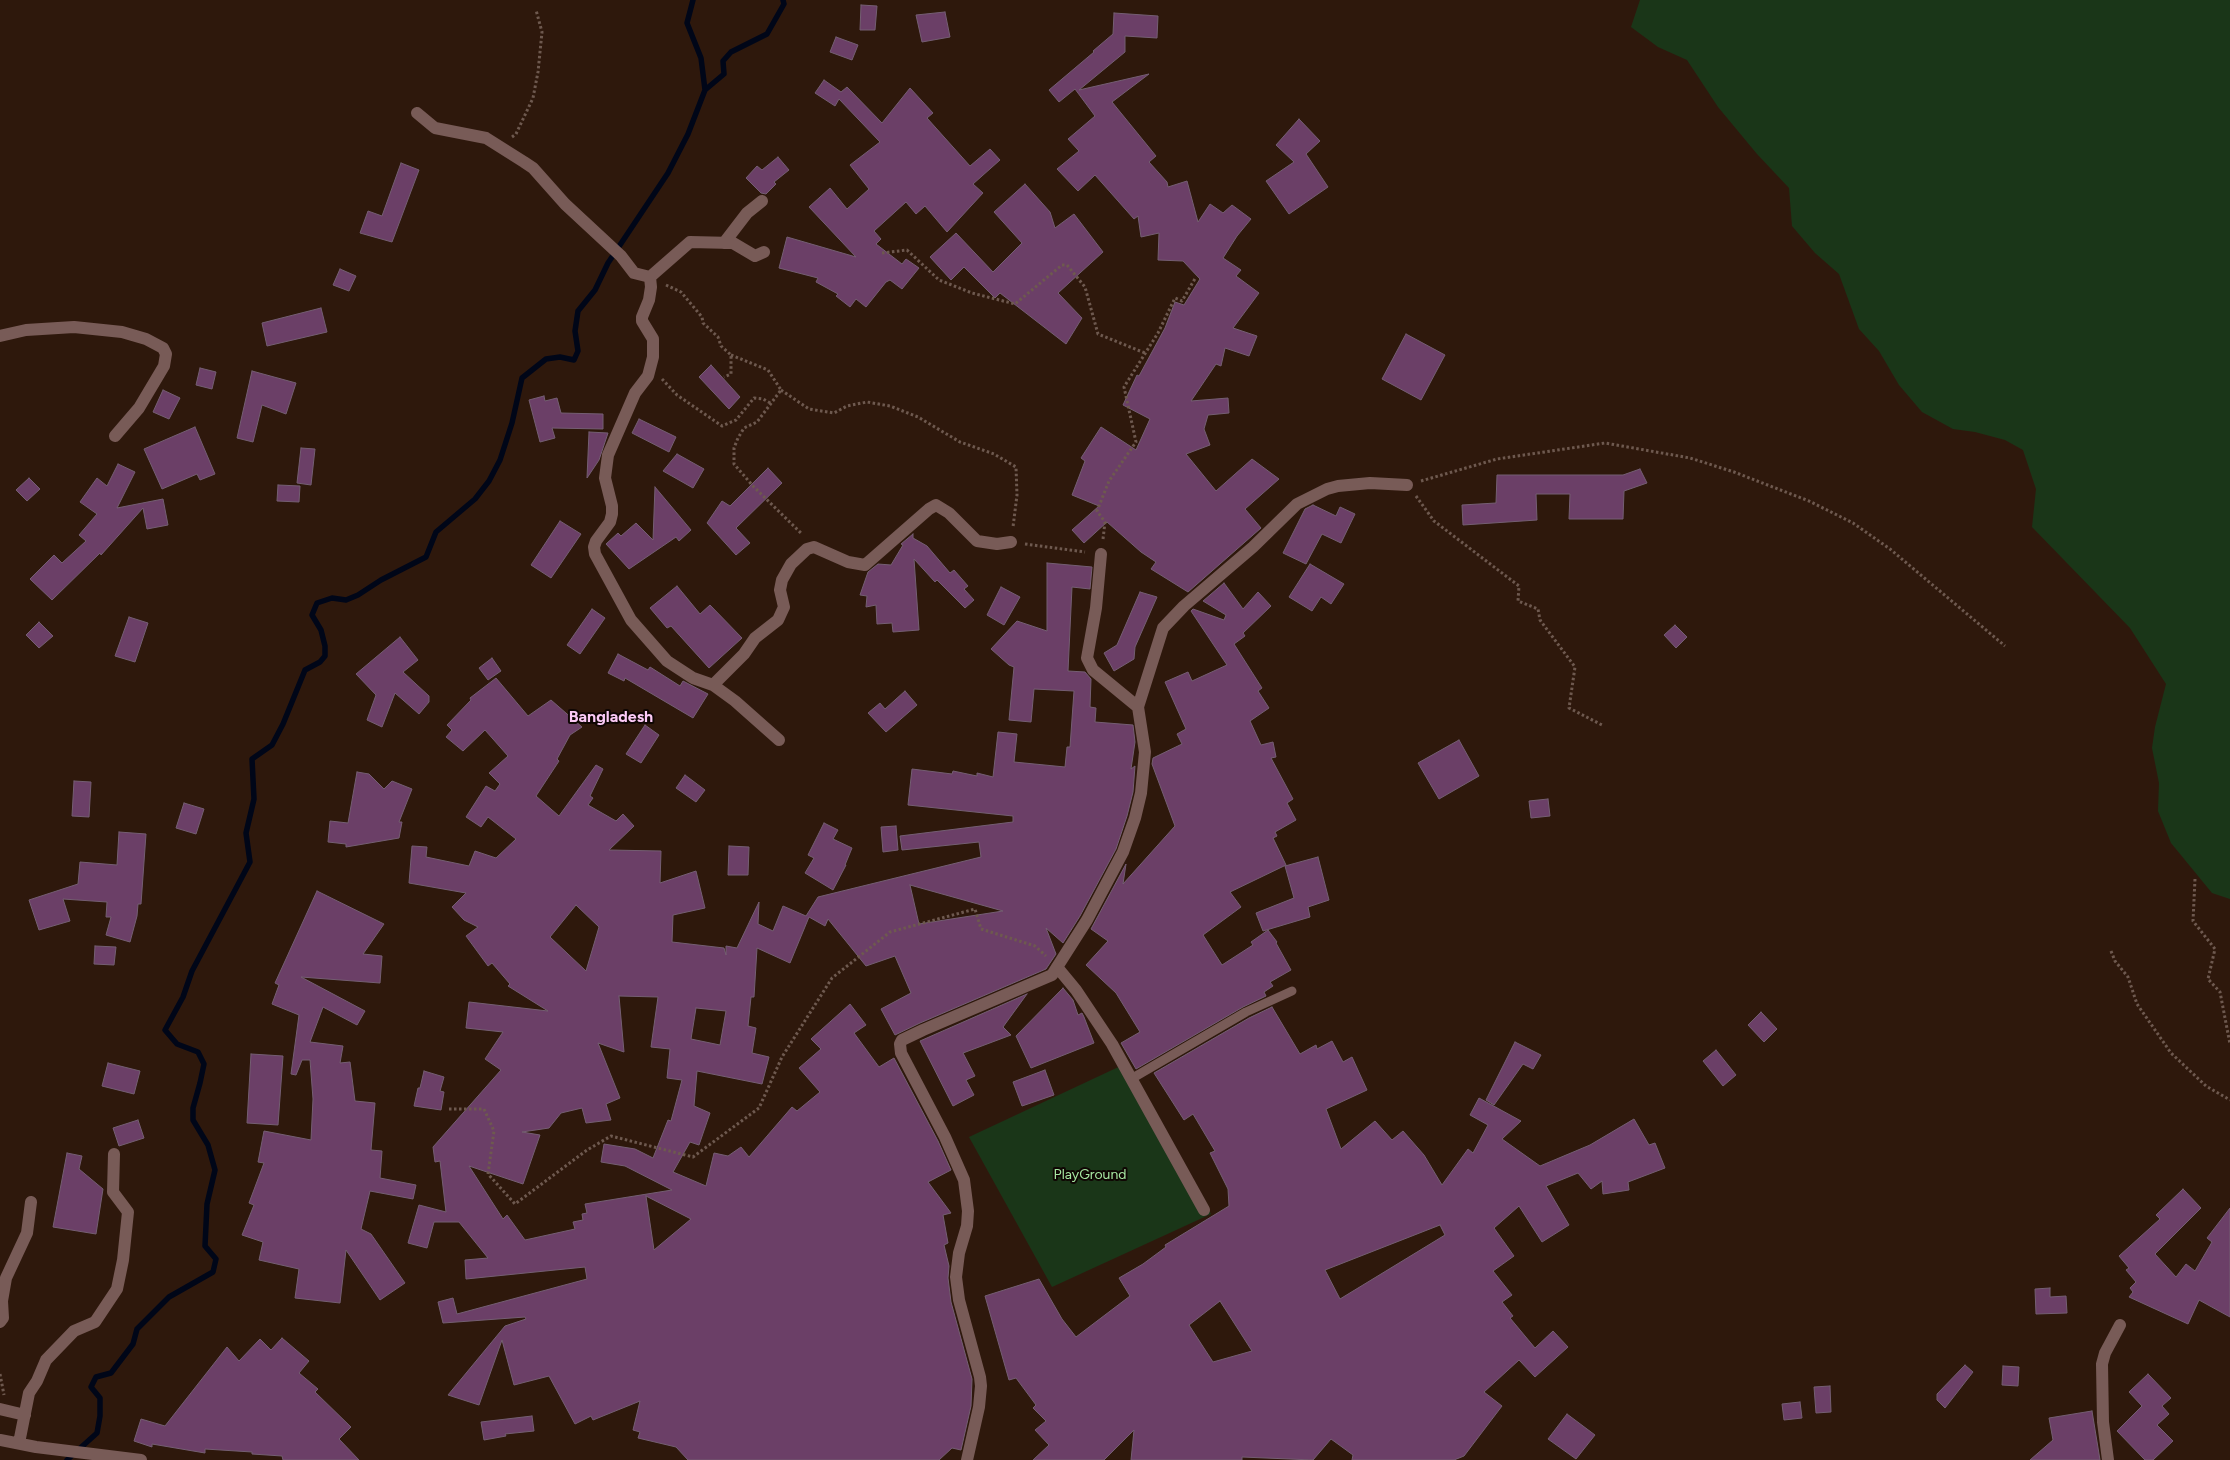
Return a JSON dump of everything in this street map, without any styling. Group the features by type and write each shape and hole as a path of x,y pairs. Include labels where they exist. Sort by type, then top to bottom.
{"street":[{"path":"417,113 435,128 486,138 533,168 565,204 621,256 634,273 650,277"},
{"path":"724,243 747,213 762,200"},
{"path":"650,277 690,242 737,243 755,256 764,252"},
{"path":"650,277 649,300 642,321 653,339 653,357 648,376 635,393 608,455 605,478 612,506 612,514 610,522 596,541 594,547 595,554 624,609 667,661 680,670 713,685 735,701 778,740"},
{"path":"0,336 26,330 74,327 122,332 146,339 163,348 166,354 164,366 139,408 115,436"},
{"path":"968,1460 979,1407 981,1386 958,1300 956,1277 967,1226 968,1211 964,1180 946,1137 901,1053 900,1044 902,1040 923,1030 1047,978 1057,968 1108,882 1123,852 1135,818 1145,768 1145,752 1138,707 1163,628 1184,606 1253,547 1290,510 1305,500 1338,486 1370,483 1407,485"},
{"path":"713,685 744,654 755,638 778,620 784,607 780,590 782,580 791,564 807,549 814,547 848,562 865,565 929,508 936,505 949,513 977,541 997,544 1011,542"},
{"path":"1101,554 1096,608 1087,658 1093,670 1138,707"},
{"path":"1057,968 1096,1018 1112,1044 1204,1210"},
{"path":"19,1443 29,1393 37,1381 46,1360 74,1332 95,1322 116,1289 123,1260 128,1212 113,1192 111,1186 114,1154"},
{"path":"0,1322 3,1318 2,1301 6,1278 26,1233 31,1202"},
{"path":"2108,1460 2103,1422 2101,1379 2105,1353 2120,1325"},
{"path":"0,1409 25,1415"},
{"path":"0,1440 113,1458 141,1460"}],"lane":[{"path":"1131,1079 1246,1012 1292,991"}],"path":[{"path":"500,146 516,134 533,98 542,32 536,10"},
{"path":"882,253 907,250 939,280 972,293 1015,304 1062,265 1067,264 1085,287 1098,334 1145,353"},
{"path":"650,277 681,292 702,317 703,323 718,337 721,346 731,355 768,370 781,390 809,409 834,413 847,406 867,402 890,406 918,417 960,442 994,454 1016,467 1017,495 1011,542 1101,554 1105,522 1097,511 1109,481 1136,442 1124,387 1176,298 1182,301 1196,277"},
{"path":"724,377 731,374 731,355"},
{"path":"651,367 677,395 722,426 736,420 754,398 763,399 772,404"},
{"path":"781,390 757,422 744,428 734,448 734,464 753,486 801,531 807,549"},
{"path":"1604,726 1569,708 1575,667 1540,620 1538,609 1518,601 1519,586 1434,521 1407,485 1497,459 1605,443 1690,458 1734,472 1810,501 1853,523 1890,549 2005,646"},
{"path":"2195,879 2193,921 2216,949 2208,979 2220,992 2230,1044"},
{"path":"449,1109 484,1109 494,1131 488,1174 515,1204 586,1150 611,1136 693,1157 701,1152 759,1108 782,1057 832,978 890,932 975,909 981,929 1035,946 1057,968"},
{"path":"2111,951 2115,961 2128,977 2138,1004 2171,1053 2206,1086 2230,1100"}],"green space":[{"path":"1640,0 2230,0 2230,899 2212,893 2171,843 2158,811 2159,783 2152,748 2155,727 2166,684 2130,628 2032,527 2036,489 2023,450 2005,440 1975,432 1953,429 1922,412 1899,385 1879,351 1859,329 1839,274 1815,253 1792,226 1789,188 1757,154 1718,107 1687,60 1658,47 1631,27"},
{"name":"PlayGround","path":"1127,1063 1211,1214 1052,1287 969,1137"}],"building":[{"path":"861,5 877,6 875,30 860,30"},
{"path":"945,12 950,37 922,42 916,15"},
{"path":"1114,13 1158,16 1157,38 1125,36 1125,52 1079,90 1149,74 1112,102 1156,156 1149,162 1167,182 1168,187 1187,181 1198,222 1210,204 1223,213 1232,205 1251,219 1223,258 1241,270 1236,276 1259,293 1233,328 1257,336 1249,356 1225,348 1221,366 1216,364 1191,401 1228,398 1229,413 1208,415 1204,429 1210,445 1186,454 1216,491 1252,459 1279,479 1245,509 1261,528 1188,592 1151,569 1156,562 1141,552 1107,522 1084,543 1072,530 1099,506 1072,495 1085,461 1081,458 1101,427 1136,450 1150,419 1123,405 1137,375 1139,376 1165,328 1175,302 1184,305 1200,279 1183,261 1158,260 1159,233 1141,237 1138,216 1134,219 1095,175 1078,191 1057,169 1079,151 1068,139 1095,116 1075,89 1059,102 1049,90 1113,34"},
{"path":"836,37 858,45 852,60 830,52"},
{"path":"824,80 841,92 847,87 882,123 910,88 933,113 927,118 970,166 990,149 1000,160 973,184 983,193 947,232 925,206 916,214 906,202 874,231 881,239 876,244 902,264 906,259 919,268 902,289 890,280 886,282 866,307 856,299 850,307 836,296 838,294 816,282 818,278 779,268 787,237 856,257 809,207 830,188 847,209 869,189 850,165 880,142 839,99 835,106 815,93"},
{"path":"1299,119 1320,141 1306,154 1328,187 1289,214 1266,181 1294,162 1276,145"},
{"path":"778,157 789,170 774,182 776,184 766,194 761,193 746,178 757,166 762,170"},
{"path":"401,163 419,170 392,242 360,233 368,211 382,216"},
{"path":"1025,184 1050,212 1055,228 1074,214 1103,252 1058,293 1082,318 1066,344 1000,293 995,298 964,267 951,280 930,257 956,233 993,272 1022,243 994,212"},
{"path":"340,269 356,276 349,291 333,285"},
{"path":"321,308 327,332 267,346 262,323"},
{"path":"1406,334 1445,355 1421,400 1382,379"},
{"path":"711,365 740,397 729,409 699,377"},
{"path":"200,368 216,372 212,389 196,385"},
{"path":"252,371 296,383 286,414 262,405 253,442 237,438"},
{"path":"163,390 180,398 169,419 153,412"},
{"path":"544,396 545,401 557,398 561,413 603,414 603,429 552,428 555,438 540,442 529,400"},
{"path":"639,419 676,437 669,452 632,433"},
{"path":"195,427 215,474 200,480 197,474 162,489 144,449"},
{"path":"589,432 608,433 599,460 587,478"},
{"path":"301,448 315,449 311,485 297,483"},
{"path":"677,454 704,469 693,488 663,471"},
{"path":"118,464 135,472 117,508 163,499 168,525 147,529 143,508 101,555 100,553 52,600 30,579 54,555 62,563 86,541 79,535 97,514 80,502 97,478 107,486"},
{"path":"768,468 782,483 736,528 750,543 736,555 707,523 722,501 730,506"},
{"path":"1640,469 1647,483 1624,491 1623,519 1569,519 1570,494 1536,494 1537,520 1463,525 1462,505 1496,503 1497,475 1623,475"},
{"path":"29,478 40,489 27,501 16,490"},
{"path":"278,485 300,486 299,502 277,501"},
{"path":"655,487 691,530 679,541 676,537 629,569 606,544 618,533 621,536 636,523 653,540"},
{"path":"1313,505 1336,516 1340,507 1355,514 1341,543 1322,534 1306,564 1283,553 1305,509"},
{"path":"560,521 581,534 551,578 531,565"},
{"path":"913,534 913,538 927,546 950,573 954,570 968,586 964,589 974,600 965,608 937,580 935,582 914,559 919,630 893,632 892,623 877,624 876,605 866,607 867,596 860,595 868,572 878,564 891,565 903,545 901,544"},
{"path":"1047,563 1092,567 1090,589 1072,587 1068,671 1085,672 1091,679 1090,707 1096,708 1095,722 1133,725 1135,742 1131,769 1135,766 1133,792 1116,849 1080,916 1063,943 1046,928 1056,954 1046,969 895,1035 881,1009 911,993 895,956 866,966 828,919 825,926 809,917 790,963 757,948 754,997 751,997 748,1026 756,1028 752,1053 769,1057 762,1084 697,1071 694,1106 710,1113 699,1145 690,1142 673,1172 706,1186 714,1153 728,1156 741,1147 749,1157 792,1107 797,1111 820,1092 799,1068 821,1049 811,1039 850,1004 866,1025 854,1033 879,1067 894,1058 938,1141 951,1170 928,1182 951,1213 943,1215 948,1243 944,1245 949,1266 948,1278 951,1302 972,1379 971,1406 961,1450 952,1448 939,1460 688,1460 676,1447 638,1438 640,1432 633,1430 640,1401 593,1420 591,1416 575,1424 549,1376 514,1385 502,1340 479,1405 448,1395 505,1326 526,1319 525,1317 443,1323 438,1302 453,1298 457,1314 587,1279 585,1267 466,1279 465,1260 488,1258 459,1222 434,1222 427,1248 408,1243 419,1205 446,1212 440,1161 435,1162 433,1147 501,1070 485,1059 503,1032 466,1028 469,1002 548,1011 508,986 510,984 492,963 488,966 466,936 478,927 464,920 452,907 466,893 409,883 412,846 427,847 426,857 469,866 475,851 496,858 516,839 488,817 481,827 466,817 486,786 495,791 500,784 489,773 508,756 485,730 463,751 446,737 452,730 447,725 471,700 470,698 496,678 528,716 551,700 582,727 570,735 557,759 559,761 536,796 559,816 596,765 603,769 590,796 593,798 588,805 616,821 623,814 634,826 609,850 661,851 660,883 696,871 705,908 673,915 672,942 724,948 726,955 726,946 737,948 759,902 758,924 773,931 783,906 806,916 818,897 981,857 979,842 902,850 900,836 1013,822 1013,816 908,805 912,769 952,774 953,771 977,776 977,773 993,777 998,732 1017,734 1014,762 1065,767 1067,747 1070,747 1074,691 1034,689 1031,722 1009,720 1014,667 1009,665 991,649 1017,621 1047,631","holes":["910,885 1003,911 919,924","576,905 599,927 586,971 550,937","619,996 658,997 651,1047 670,1049 667,1078 682,1080 671,1121 668,1120 653,1158 635,1149 604,1144 601,1162 625,1166 672,1190 585,1204 587,1213 582,1214 583,1220 573,1222 575,1229 525,1240 507,1215 503,1219 469,1166 523,1184 540,1135 522,1132 549,1128 561,1113 582,1108 586,1123 611,1120 606,1104 620,1098 598,1043 624,1052","696,1008 726,1011 720,1045 691,1039","646,1196 691,1219 654,1250"]},
{"path":"1310,564 1344,584 1331,604 1321,597 1312,611 1289,597"},
{"path":"1224,583 1243,609 1258,592 1271,606 1243,633 1245,636 1234,644 1262,688 1258,691 1269,708 1250,721 1261,745 1273,742 1276,757 1271,758 1293,799 1287,803 1296,820 1275,832 1277,836 1273,838 1286,865 1230,892 1241,907 1203,935 1222,965 1253,945 1251,942 1268,930 1277,942 1291,970 1270,982 1273,986 1264,992 1266,996 1243,1007 1136,1069 1121,1043 1140,1032 1116,993 1086,965 1108,941 1091,929 1126,864 1123,884 1175,826 1152,764 1153,758 1182,744 1177,734 1186,729 1165,682 1188,672 1192,681 1227,665 1191,611 1193,609 1224,620 1226,615 1203,601"},
{"path":"677,586 700,614 710,605 742,638 709,668 671,626 667,628 650,608"},
{"path":"1001,587 1020,597 1004,625 987,615"},
{"path":"1140,592 1157,597 1135,647 1134,659 1114,671 1104,653 1117,645"},
{"path":"592,609 605,618 580,654 567,645"},
{"path":"129,617 148,623 135,662 115,656"},
{"path":"39,622 53,636 39,648 26,635"},
{"path":"1675,625 1687,637 1676,648 1664,635"},
{"path":"400,637 418,660 403,672 429,696 429,702 419,714 395,693 382,727 367,720 376,695 356,674"},
{"path":"618,654 648,670 650,667 680,686 683,681 708,694 693,718 625,678 624,681 608,673"},
{"path":"492,658 501,671 488,680 479,668"},
{"path":"905,691 917,705 886,732 868,713 880,703 885,709"},
{"path":"645,725 659,735 641,763 626,754"},
{"path":"1459,740 1479,776 1439,799 1418,763"},
{"path":"357,772 369,774 384,789 392,781 412,789 399,822 402,822 399,838 346,847 346,844 328,842 330,821 348,823"},
{"path":"685,775 705,790 696,802 676,788"},
{"path":"74,781 91,782 89,817 72,816"},
{"path":"1548,799 1550,816 1531,818 1529,801"},
{"path":"184,803 204,809 196,834 176,828"},
{"path":"824,823 838,830 833,839 852,848 846,865 833,890 805,873 814,858 808,855"},
{"path":"896,826 898,850 883,852 881,827"},
{"path":"119,832 146,834 141,904 138,904 130,942 106,935 111,917 106,917 107,902 63,899 70,921 39,930 29,900 78,884 80,862 117,865"},
{"path":"729,846 749,847 748,875 728,875"},
{"path":"1318,857 1329,900 1308,907 1310,917 1263,931 1256,913 1294,898 1285,866"},
{"path":"317,891 384,924 363,954 382,956 380,983 301,977 365,1011 357,1025 323,1007 310,1042 343,1046 340,1063 350,1062 355,1101 375,1103 371,1150 382,1151 380,1178 416,1185 413,1199 370,1191 361,1229 371,1234 405,1283 380,1300 346,1250 340,1303 295,1298 299,1269 259,1260 263,1242 242,1235 254,1205 249,1203 264,1163 258,1162 264,1131 311,1140 313,1099 310,1060 302,1060 296,1075 291,1074 299,1015 272,1004 279,985 275,983"},
{"path":"95,946 116,947 114,965 94,964"},
{"path":"1063,988 1073,1000 1078,1015 1082,1013 1094,1043 1031,1068 1016,1036"},
{"path":"1027,994 1003,1027 1011,1035 963,1053 975,1076 966,1080 974,1095 953,1106 920,1041"},
{"path":"1272,1007 1300,1054 1316,1045 1317,1049 1332,1041 1343,1062 1352,1057 1367,1090 1326,1109 1341,1149 1375,1121 1392,1140 1403,1131 1424,1155 1442,1185 1468,1149 1473,1153 1488,1125 1470,1115 1479,1098 1521,1121 1502,1139 1540,1166 1590,1145 1634,1119 1649,1145 1655,1143 1665,1168 1628,1182 1629,1190 1603,1194 1602,1181 1591,1189 1578,1173 1546,1186 1569,1225 1542,1242 1519,1206 1494,1228 1514,1256 1493,1271 1512,1295 1502,1302 1513,1316 1510,1318 1535,1348 1553,1331 1568,1347 1535,1377 1519,1360 1484,1392 1502,1406 1464,1456 1454,1460 1352,1460 1353,1455 1331,1439 1313,1460 1242,1457 1242,1460 1131,1460 1134,1430 1104,1460 1033,1460 1049,1445 1035,1430 1046,1421 1033,1408 1036,1405 1016,1378 1009,1380 985,1296 1039,1279 1062,1319 1076,1337 1130,1296 1119,1278 1143,1264 1166,1247 1165,1245 1229,1206 1228,1189 1210,1153 1215,1151 1193,1114 1184,1120 1154,1073 1249,1018","holes":["1440,1225 1445,1235 1340,1299 1325,1270","1220,1301 1252,1351 1213,1362 1189,1325"]},
{"path":"1761,1012 1777,1029 1764,1042 1748,1025"},
{"path":"1515,1042 1541,1055 1533,1069 1523,1064 1494,1105 1486,1100"},
{"path":"1716,1050 1736,1075 1723,1086 1703,1061"},
{"path":"251,1054 283,1056 278,1125 247,1123"},
{"path":"108,1063 140,1071 134,1094 102,1086"},
{"path":"1045,1070 1054,1095 1022,1106 1013,1082"},
{"path":"424,1071 444,1077 440,1091 444,1092 441,1110 414,1106"},
{"path":"138,1120 144,1138 119,1146 113,1128"},
{"path":"67,1153 82,1156 79,1169 103,1189 96,1234 53,1227"},
{"path":"2183,1189 2201,1208 2155,1254 2176,1277 2186,1264 2195,1271 2212,1242 2207,1238 2230,1208 2230,1317 2199,1300 2188,1324 2129,1297 2133,1292 2130,1288 2136,1282 2126,1270 2129,1268 2119,1256 2160,1219 2156,1215"},
{"path":"2050,1288 2050,1297 2066,1296 2067,1313 2036,1314 2035,1289"},
{"path":"282,1338 309,1361 299,1373 318,1389 315,1392 351,1427 339,1439 359,1460 283,1460 282,1456 252,1454 252,1452 205,1449 205,1453 152,1444 152,1447 134,1441 141,1419 165,1426 227,1347 239,1361 260,1339 271,1350"},
{"path":"1965,1365 1973,1372 1945,1408 1937,1400 1937,1394"},
{"path":"2003,1366 2019,1367 2018,1386 2002,1385"},
{"path":"2148,1374 2171,1398 2162,1406 2169,1414 2157,1425 2173,1441 2153,1460 2145,1460 2117,1431 2142,1406 2129,1392"},
{"path":"1830,1386 1831,1412 1816,1413 1814,1387"},
{"path":"1800,1402 1802,1418 1784,1420 1782,1404"},
{"path":"2092,1411 2100,1460 2030,1460 2053,1440 2049,1418"},
{"path":"1567,1414 1595,1435 1576,1459 1548,1439"},
{"path":"532,1416 534,1431 505,1434 506,1436 484,1440 481,1422"}],"waterway":[{"path":"67,1460 97,1433 100,1416 100,1398 91,1387 96,1377 111,1373 133,1344 137,1329 169,1297 213,1272 216,1259 205,1246 207,1204 215,1170 208,1145 193,1120 193,1108 204,1064 198,1052 177,1044 165,1030 183,997 192,971 250,862 246,833 254,799 252,759 272,745 283,724 305,670 320,662 325,656 325,646 321,630 312,615 317,603 332,598 346,600 358,595 381,580 426,557 436,532 475,499 489,481 500,460 512,423 522,378 546,359 560,357 574,360 578,351 575,331 578,311 595,290 608,263 668,173 688,134 705,90 701,58 687,23 693,0"},
{"path":"705,90 724,74 723,61 731,52 767,34 784,4 783,0"}],"district":[{"name":"Bangladesh","path":"611,717"}]}
